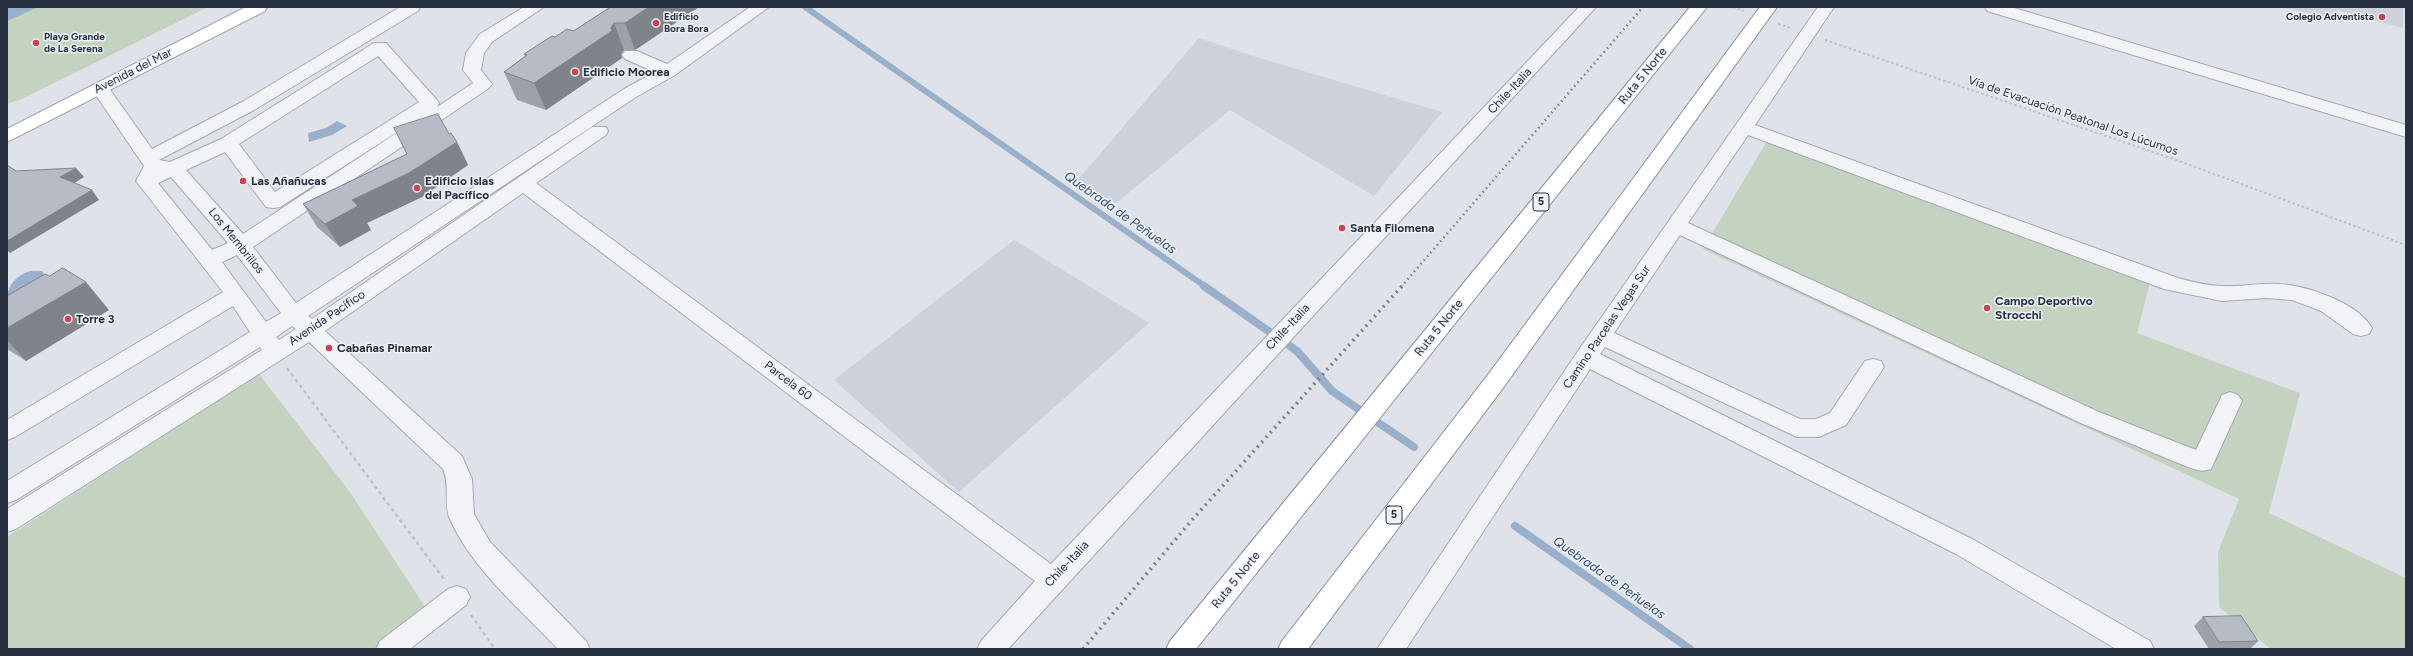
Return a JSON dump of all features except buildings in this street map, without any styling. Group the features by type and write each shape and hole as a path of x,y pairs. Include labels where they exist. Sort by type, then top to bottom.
{"main road":[{"name":"Avenida del Mar","path":"7,136 259,7"},
{"name":"Ruta 5 Norte","path":"1180,649 1699,7"},
{"name":"5","path":"1292,649 1495,382 1765,12"}],"street":[{"path":"149,169 248,106 412,7"},
{"path":"208,260 241,245 483,84 472,70 475,53 486,38 536,7"},
{"name":"Avenida Pacífico","path":"302,322 630,93 669,71 761,7"},
{"name":"Chile-Italia","path":"991,649 1053,580 1278,338 1588,7"},
{"name":"Camino Parcelas Vegas Sur","path":"1391,649 1586,357 1826,7"},
{"path":"1993,7 2406,131"},
{"path":"149,169 175,168 228,144 380,47 430,103 273,202 228,144"},
{"path":"631,56 669,71"},
{"path":"100,88 149,169 208,260 236,294 269,343"},
{"name":"Avenida Pacífico","path":"7,522 269,343 523,183 601,130 619,111 630,93"},
{"path":"1743,127 2172,284 2217,294 2268,291 2297,294 2312,298 2340,311 2360,328"},
{"name":"Los Membrillos","path":"175,168 241,245 302,322 453,463 460,479 461,515 481,550 576,649"},
{"name":"Parcela 60","path":"523,183 1053,580"},
{"path":"1677,226 2084,415 2202,462 2230,401"},
{"path":"7,431 236,294"},
{"path":"1601,336 1797,428 1819,428 1838,419 1873,367"},
{"name":"Avenida Pacífico","path":"7,493 269,343"},
{"path":"1586,357 1965,547 2140,649"},
{"path":"390,649 457,597"}],"path":[{"name":"Vía de Evacuación Peatonal Los Lúcumos","path":"1733,7 1765,12 1807,34 2179,161 2406,245"},
{"path":"269,343 495,649"}],"shaded area":[{"name":"Colegio Adventista","path":"2283,7 2403,7 2403,28 2337,10 2343,23"},
{"path":"1199,38 1253,56 1442,112 1374,196 1230,110 1116,203 1076,182"},
{"path":"1014,240 1149,323 959,492 834,380"}],"green space":[{"path":"7,7 208,7 22,99 7,104"},
{"name":"Campo Deportivo Strocchi","path":"1767,141 2150,283 2137,333 2300,393 2269,513 1703,249"},
{"path":"259,374 350,492 429,613 382,649 7,649 7,537"},
{"path":"2239,499 2406,578 2406,649 2271,649 2219,607 2218,552"}],"water":[{"path":"7,7 39,7 7,21"},
{"path":"337,121 347,126 332,135 309,142 308,133 326,128"},
{"path":"30,271 42,271 45,276 7,301 8,291 13,282 20,276"}],"waterway":[{"name":"Quebrada de Peñuelas","path":"805,7 1206,287"},
{"name":"Quebrada de Peñuelas","path":"1204,286 1297,351 1332,391 1414,447"},
{"name":"Quebrada de Peñuelas","path":"1515,526 1690,649"}],"railway":[{"path":"1401,287 1643,7"},
{"path":"1083,649 1192,520 1402,286"}],"place":[{"name":"Colegio Adventista","path":"2382,17"},
{"name":"Edificio Bora Bora","path":"656,23"},
{"name":"Playa Grande de La Serena","path":"36,43"},
{"name":"Edificio Moorea","path":"575,72"},
{"name":"Las Añañucas","path":"243,181"},
{"name":"Edificio Islas del Pacífico","path":"417,188"},
{"name":"Santa Filomena","path":"1342,228"},
{"name":"Campo Deportivo Strocchi","path":"1987,308"},
{"name":"Torre 3","path":"68,319"},
{"name":"Cabañas Pinamar","path":"329,348"}]}
